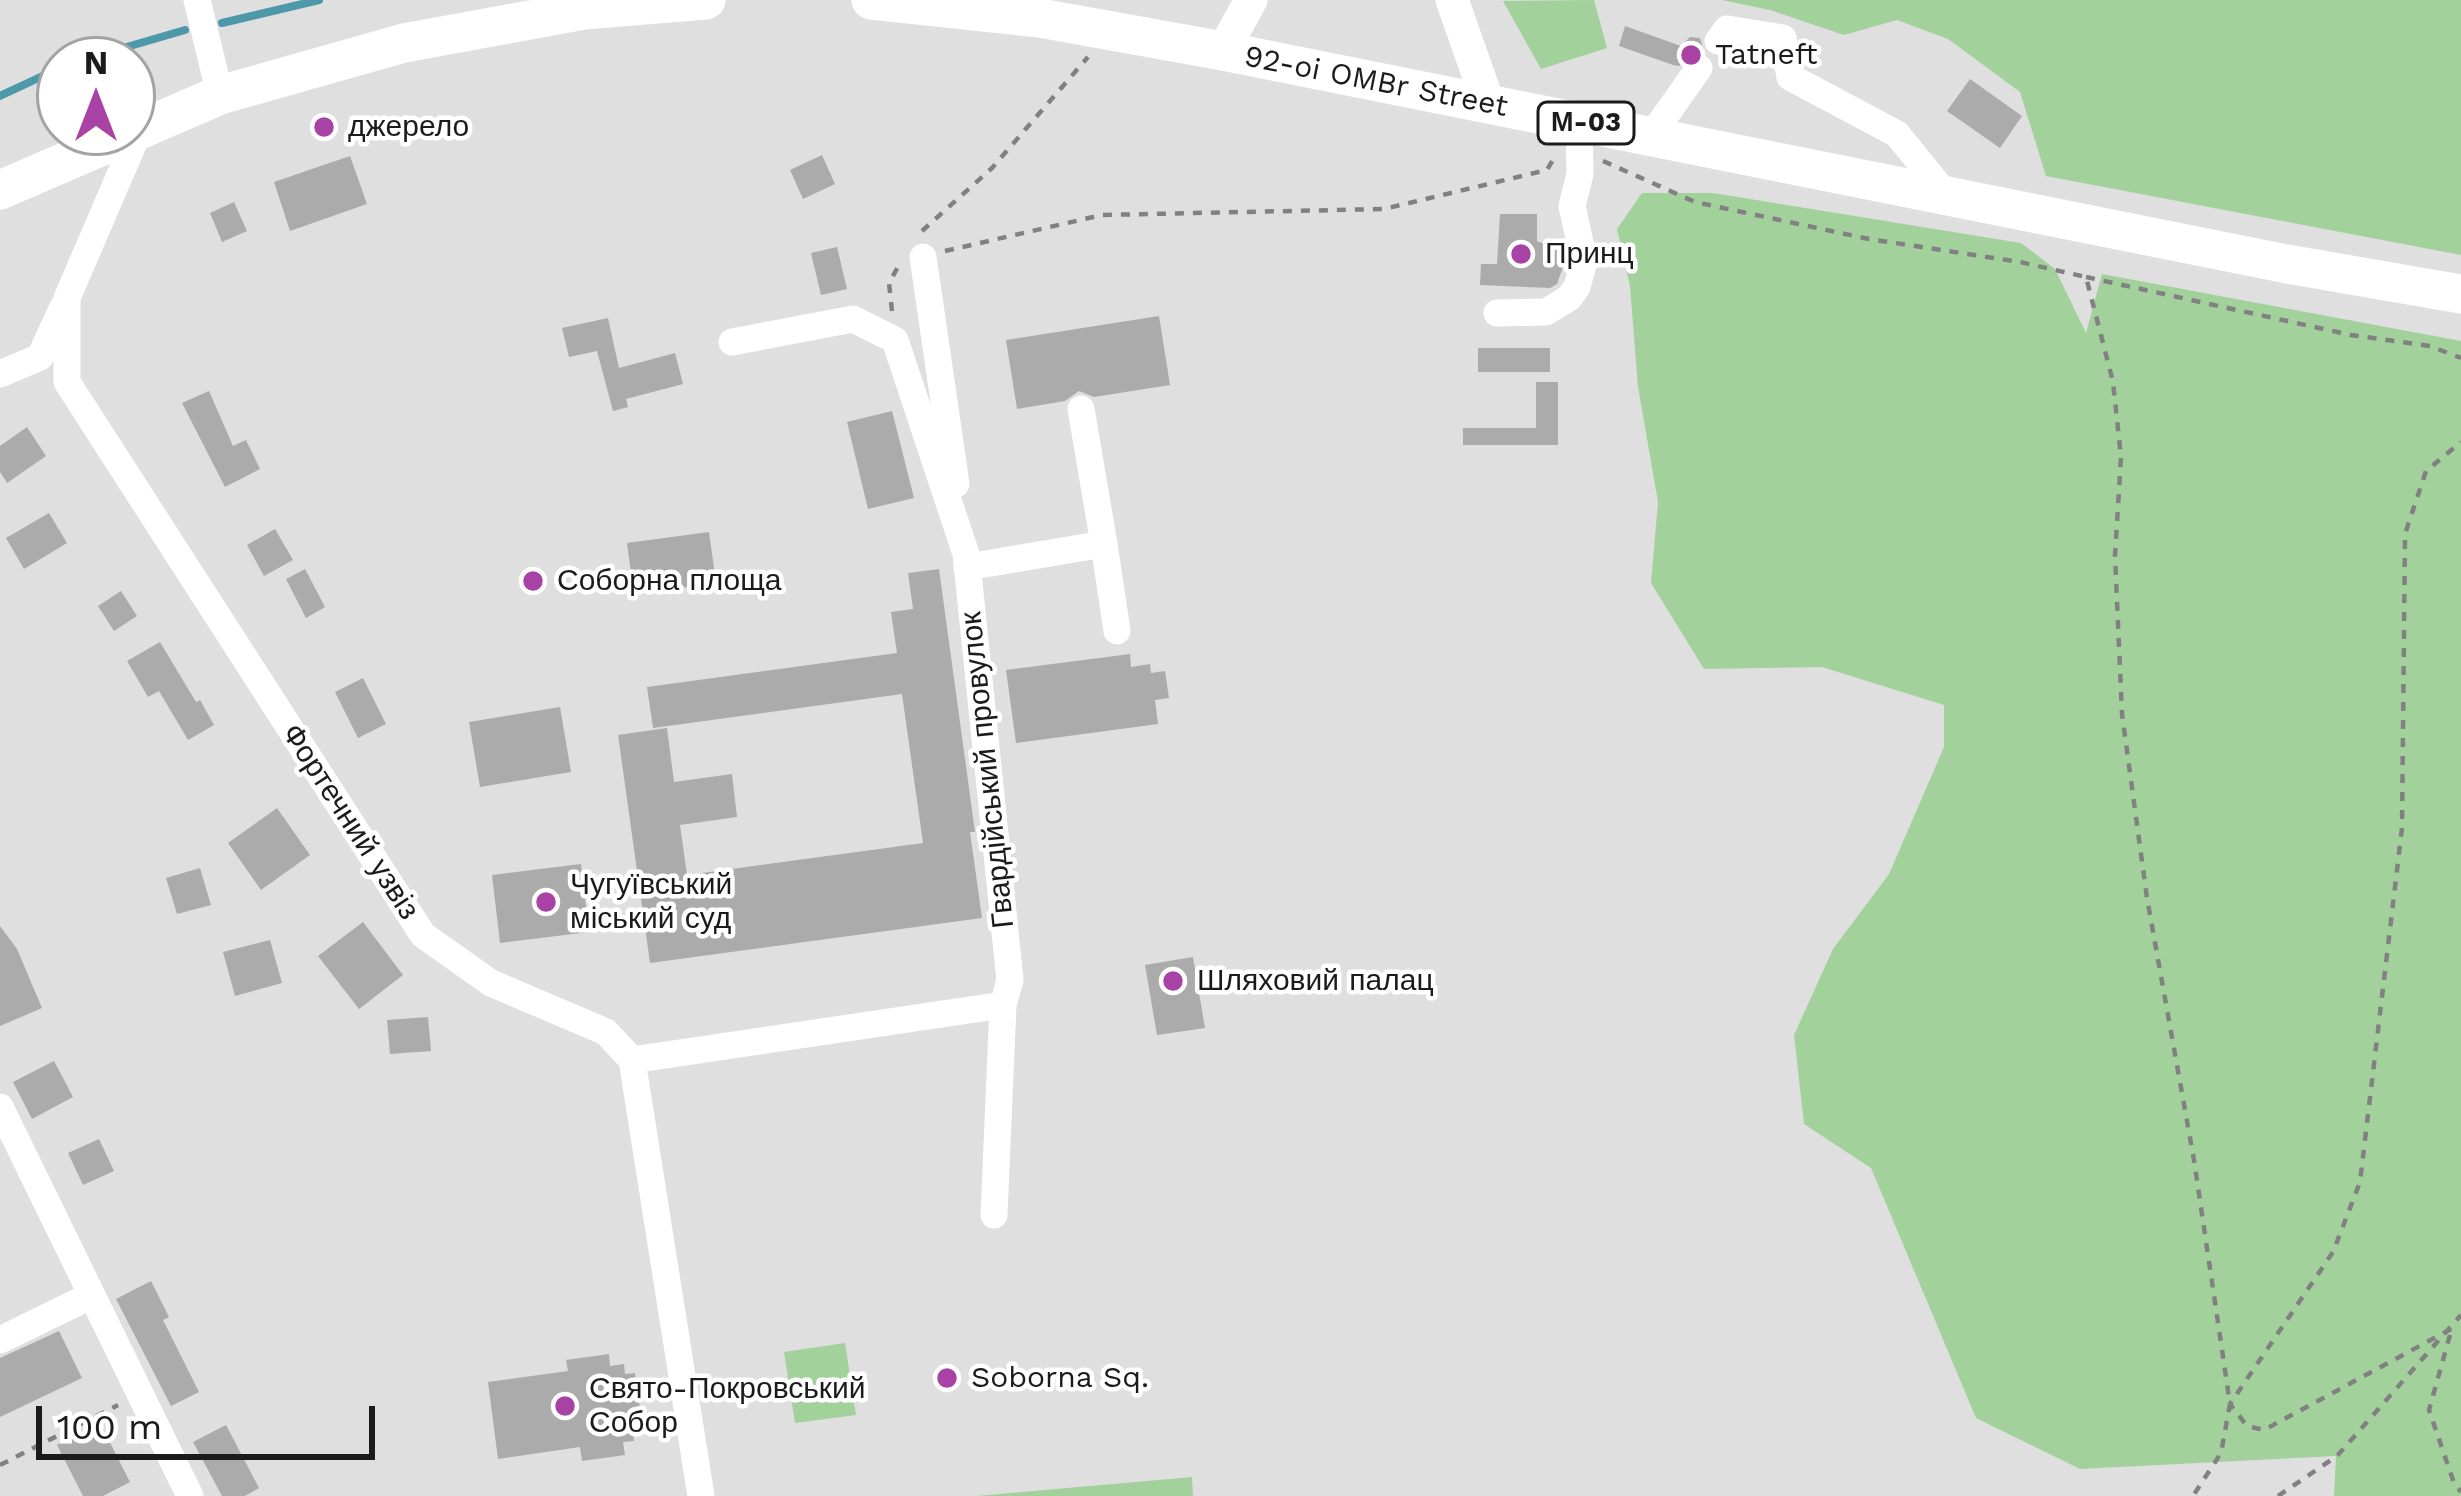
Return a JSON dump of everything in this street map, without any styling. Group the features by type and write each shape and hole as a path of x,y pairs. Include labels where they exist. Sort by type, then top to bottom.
{"highway":[{"path":"156,125 220,95 404,43 584,10 706,0"},
{"name":"92-oi OMBr Street","path":"872,0 1040,18 1223,51 1489,105 1578,132 1651,136 1948,197"},
{"path":"0,190 82,156"},
{"name":"М-03","path":"1948,197 2461,294"}],"main road":[{"path":"1223,51 1251,0"},
{"path":"1452,0 1489,105"}],"street":[{"path":"197,0 220,95"},
{"path":"1718,41 1727,29 1783,38 1790,77 1897,134 1948,197"},
{"path":"1651,136 1699,68"},
{"path":"1497,313 1546,311 1569,298 1577,287 1584,261 1572,206 1580,175 1578,132"},
{"name":"Фортечний узвіз","path":"0,374 40,357 128,156"},
{"path":"923,256 966,560 1104,544"},
{"name":"Фортечний узвіз","path":"67,298 67,382 423,935 491,983 606,1033 632,1060"},
{"name":"Гвардійський провулок","path":"732,342 853,319 895,340 966,560 1010,980 1003,1005 994,1215"},
{"path":"1081,409 1118,631"},
{"path":"701,1496 632,1060 1003,1005"},
{"path":"0,1107 190,1496"},
{"path":"0,1340 90,1296"}],"path":[{"path":"992,168 1094,51"},
{"path":"923,256 1102,215 1384,209 1547,170 1578,132 1696,202 1869,239 2020,262 2351,335 2430,346 2461,358"},
{"path":"2086,277 2113,382 2121,457 2115,556 2122,714 2147,898 2194,1160 2230,1404 2221,1454 2193,1496"},
{"path":"2230,1404 2333,1252 2360,1182 2402,828 2405,534 2426,471 2461,442"},
{"path":"2278,1496 2337,1456 2461,1315"},
{"path":"2230,1404 2247,1426 2264,1430 2451,1329"},
{"path":"2451,1329 2461,1335"},
{"path":"2451,1329 2429,1410 2461,1492"},
{"path":"0,1465 95,1414 141,1396"}],"green space":[{"path":"1594,0 1607,48 1541,69 1503,1"},
{"path":"1722,0 2461,0 2461,255 2046,176 2020,92 1948,39 1897,20 1844,35 1770,10"},
{"path":"1642,193 1713,193 2021,243 2055,269 2086,333 2102,274 2461,341 2461,1496 2334,1496 2336,1456 2080,1469 1976,1418 1871,1168 1804,1124 1794,1035 1833,949 1889,874 1944,747 1944,705 1822,667 1704,669 1651,583 1658,502 1638,387 1630,286 1617,229"},
{"path":"845,1343 856,1415 795,1423 784,1352"},
{"path":"1192,1477 1193,1496 977,1496"}],"building":[{"path":"1625,26 1681,46 1690,37 1700,38 1704,51 1693,51 1679,66 1673,65 1619,46"},
{"path":"1970,79 2022,116 2000,148 1947,111"},
{"path":"822,155 835,184 803,199 790,170"},
{"path":"350,156 367,204 290,231 274,182"},
{"path":"234,202 247,231 222,242 210,213"},
{"path":"1500,214 1537,214 1537,241 1564,252 1557,284 1550,288 1480,285 1481,264 1497,264"},
{"path":"837,247 847,289 821,295 811,253"},
{"path":"1159,316 1170,385 1094,397 1079,391 1065,401 1017,409 1006,340"},
{"path":"608,318 619,368 675,353 683,384 626,399 628,407 613,411 597,351 569,357 562,328"},
{"path":"1478,348 1550,348 1550,372 1478,372"},
{"path":"1536,382 1558,382 1558,445 1463,445 1463,428 1536,428"},
{"path":"209,391 233,446 246,440 260,469 225,487 182,403"},
{"path":"892,411 914,498 868,509 847,422"},
{"path":"27,427 46,456 7,483 0,472 0,446"},
{"path":"49,513 67,543 24,569 6,538"},
{"path":"275,529 293,560 264,576 247,545"},
{"path":"709,532 716,583 634,595 627,543"},
{"path":"305,569 325,607 306,618 286,579"},
{"path":"939,569 982,918 650,963 618,735 667,728 674,782 732,774 737,817 680,825 687,875 923,843 902,694 653,728 647,687 897,653 891,612 913,609 908,573"},
{"path":"121,591 137,616 114,631 98,606"},
{"path":"160,642 214,725 188,740 159,691 148,697 127,661"},
{"path":"1130,654 1131,667 1150,664 1151,673 1165,671 1169,698 1155,700 1158,724 1016,743 1006,670"},
{"path":"363,678 386,724 358,738 335,692"},
{"path":"560,707 571,772 480,787 469,722"},
{"path":"277,808 310,855 261,890 228,843"},
{"path":"581,864 589,932 500,943 492,875"},
{"path":"200,868 211,905 177,914 166,878"},
{"path":"363,922 403,975 359,1009 318,956"},
{"path":"0,926 17,949 42,1008 0,1026"},
{"path":"270,940 282,983 235,996 223,952"},
{"name":"Шляховий палац","path":"1193,957 1205,1028 1157,1035 1145,965"},
{"path":"428,1017 431,1051 390,1054 387,1020"},
{"path":"54,1061 73,1097 32,1119 13,1082"},
{"path":"99,1139 114,1171 83,1185 68,1153"},
{"path":"151,1281 169,1317 163,1320 199,1392 171,1406 116,1299"},
{"path":"59,1331 82,1378 0,1417 0,1358"},
{"name":"Свято-Покровський Собор","path":"609,1354 610,1366 624,1364 625,1374 635,1373 643,1431 633,1432 634,1441 623,1442 625,1455 582,1461 580,1447 498,1459 488,1382 568,1371 566,1360"},
{"path":"100,1423 130,1482 103,1496 83,1496 57,1445"},
{"path":"226,1425 259,1488 245,1496 222,1496 193,1442"}],"waterway":[{"path":"222,23 319,0"},
{"path":"156,38 185,30"},
{"path":"0,96 36,79"}],"place":[{"name":"Tatneft","path":"1691,55"},
{"name":"джерело","path":"324,127"},
{"name":"Принц","path":"1521,254"},
{"name":"Соборна площа","path":"533,581"},
{"name":"Чугуївський міський суд","path":"546,902"},
{"name":"Шляховий палац","path":"1173,981"},
{"name":"Soborna Sq.","path":"947,1378"},
{"name":"Свято-Покровський Собор","path":"565,1406"}]}
